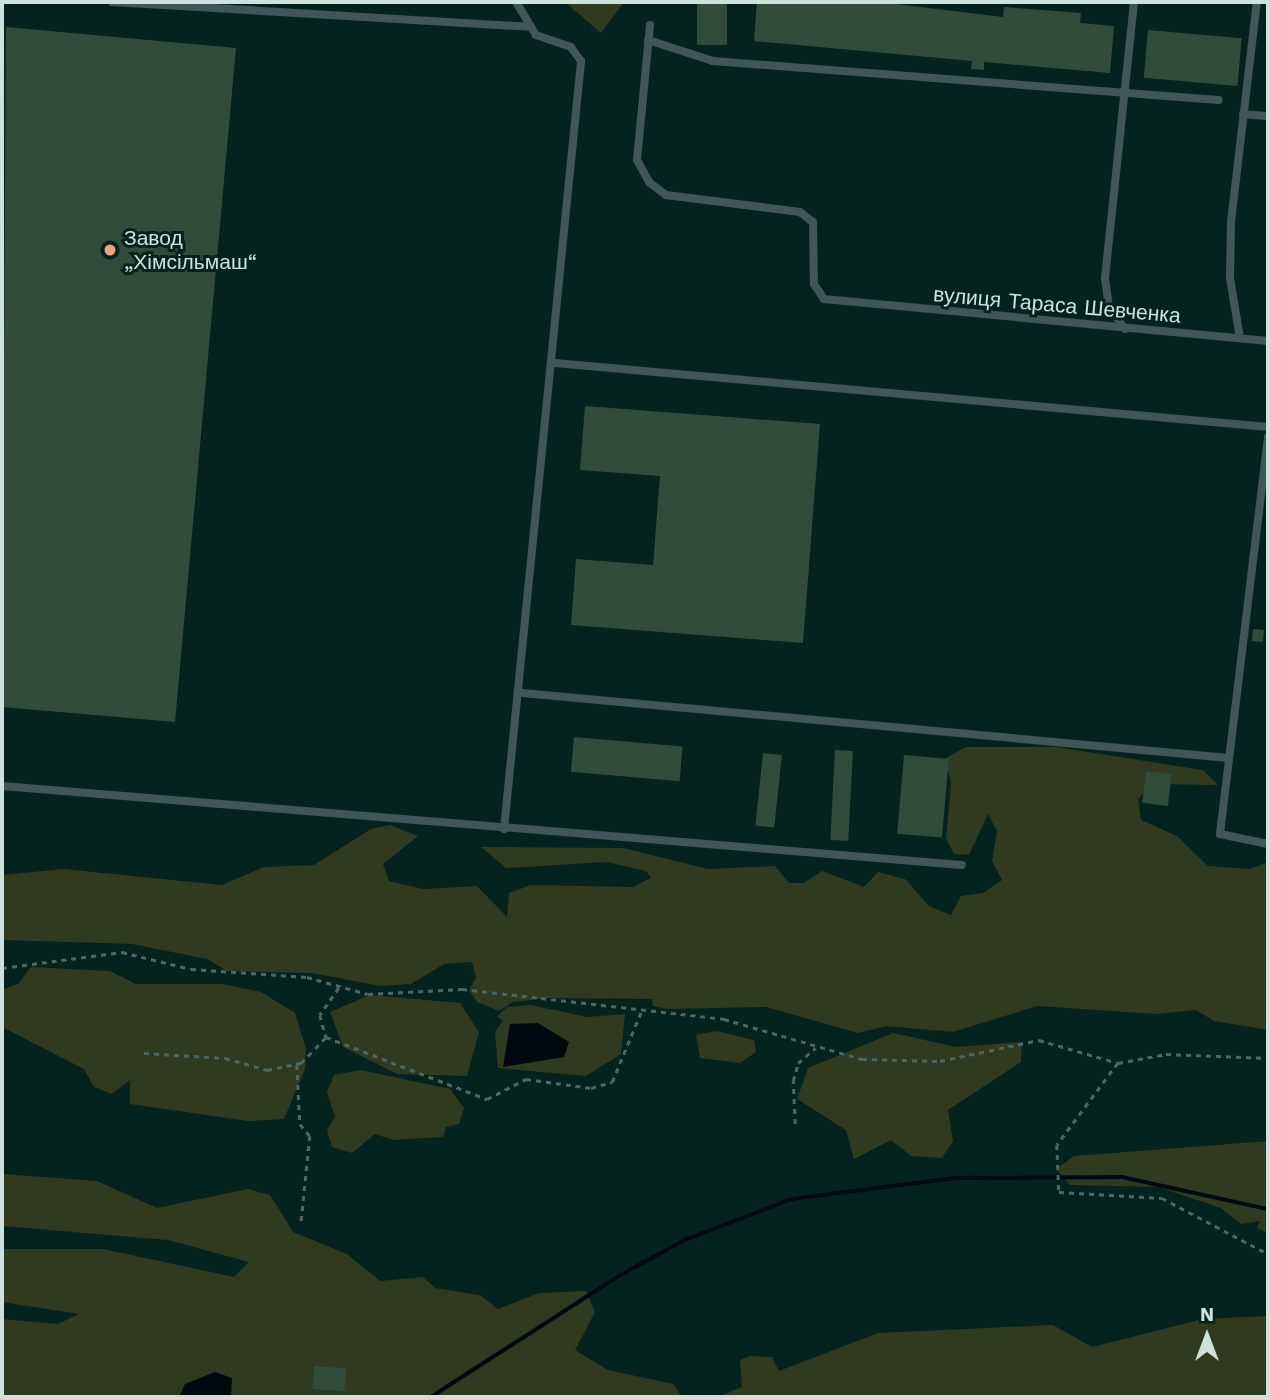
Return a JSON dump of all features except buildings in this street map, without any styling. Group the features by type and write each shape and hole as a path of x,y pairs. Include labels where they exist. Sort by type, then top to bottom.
{"lane":[{"path":"112,2 530,27"},
{"path":"504,829 522,693 555,363 581,61 571,47 536,35 516,2"},
{"path":"1125,329 1109,307 1105,278 1133,2"},
{"path":"1240,338 1230,267 1243,114 1257,2"},
{"path":"650,25 648,40 713,61 1218,100"},
{"name":"вулиця Тараса Шевченка","path":"648,40 637,160 650,183 666,195 800,212 813,222 814,284 824,299 843,305 1268,341"},
{"path":"1243,114 1268,116"},
{"path":"555,363 1268,427"},
{"path":"1268,437 1264,509 1220,834 1268,844"},
{"path":"522,693 1229,758"},
{"path":"2,786 962,865"}],"path":[{"path":"2,968 122,952 191,969 307,977 368,994 462,989 641,1012 724,1018 816,1048 862,1059 940,1061 1039,1040 1118,1062 1166,1054 1268,1058"},
{"path":"326,1037 320,1015 339,988"},
{"path":"326,1037 487,1099 526,1079 592,1088 612,1082 641,1012"},
{"path":"144,1053 225,1058 267,1070 297,1065 326,1037"},
{"path":"794,1124 798,1063 816,1048"},
{"path":"1118,1062 1057,1145 1055,1186 1093,1196 1162,1198 1268,1254"},
{"path":"297,1065 300,1125 310,1136 302,1225"}],"green space":[{"path":"565,2 624,2 601,33"},
{"path":"966,747 1056,747 1203,770 1218,785 1153,784 1138,799 1141,820 1177,836 1208,866 1250,869 1268,862 1268,1030 1214,1021 1196,1010 1156,1014 1037,1006 953,1032 886,1026 858,1033 766,1007 667,1009 653,1006 652,999 548,998 513,1002 499,1011 477,1002 469,990 476,978 472,962 444,964 411,984 380,986 312,973 227,971 207,959 132,944 2,940 2,875 63,869 222,885 264,867 314,865 371,829 390,825 418,836 383,864 389,881 423,889 477,886 507,917 509,893 531,885 633,887 651,878 646,871 607,862 506,868 481,847 623,848 708,869 775,866 789,883 804,883 822,871 864,887 878,872 905,879 929,906 951,915 961,896 983,893 1002,880 992,861 997,831 988,814 969,855 954,854 946,839 951,785 946,758"},
{"path":"31,967 110,971 136,984 223,984 261,992 295,1013 306,1049 305,1069 284,1119 248,1121 130,1104 130,1080 112,1094 94,1087 84,1069 2,1027 2,990 18,984"},
{"path":"370,995 460,1003 479,1032 467,1076 397,1074 343,1047 330,1012"},
{"path":"530,1005 588,1017 625,1014 621,1054 586,1076 498,1068 495,1032 503,1020 497,1017 507,1007"},
{"path":"717,1031 754,1040 756,1052 740,1063 700,1058 696,1035"},
{"path":"893,1033 956,1047 1022,1042 1021,1062 948,1110 953,1141 942,1158 911,1156 891,1140 854,1159 846,1130 797,1099 808,1068"},
{"path":"361,1070 450,1089 464,1108 459,1124 446,1127 443,1137 393,1140 375,1134 352,1153 332,1147 327,1130 335,1117 327,1092 334,1075"},
{"path":"1268,1141 1268,1233 1257,1228 1260,1221 1241,1224 1221,1208 1158,1187 1070,1185 1056,1169 1074,1156"},
{"path":"2,1174 97,1181 157,1208 248,1189 270,1195 293,1232 347,1254 380,1281 423,1277 435,1288 480,1295 498,1309 539,1293 586,1291 595,1312 575,1350 608,1370 673,1384 682,1397 2,1397 2,1319 58,1324 79,1314 2,1302 2,1249 103,1249 234,1277 249,1262 168,1240 2,1226"},
{"path":"1268,1316 1268,1397 718,1397 742,1387 740,1360 750,1356 772,1357 779,1371 878,1333 1053,1325 1092,1347 1203,1319"}],"shaded area":[{"path":"538,1023 569,1042 564,1057 503,1067 510,1024"},
{"path":"215,1372 232,1378 231,1397 179,1397 185,1384"}],"waterway":[{"path":"431,1397 617,1277 685,1240 792,1199 955,1178 1122,1177 1268,1209"}],"place":[{"name":"Завод „Хімсільмаш“","path":"110,250"}]}
